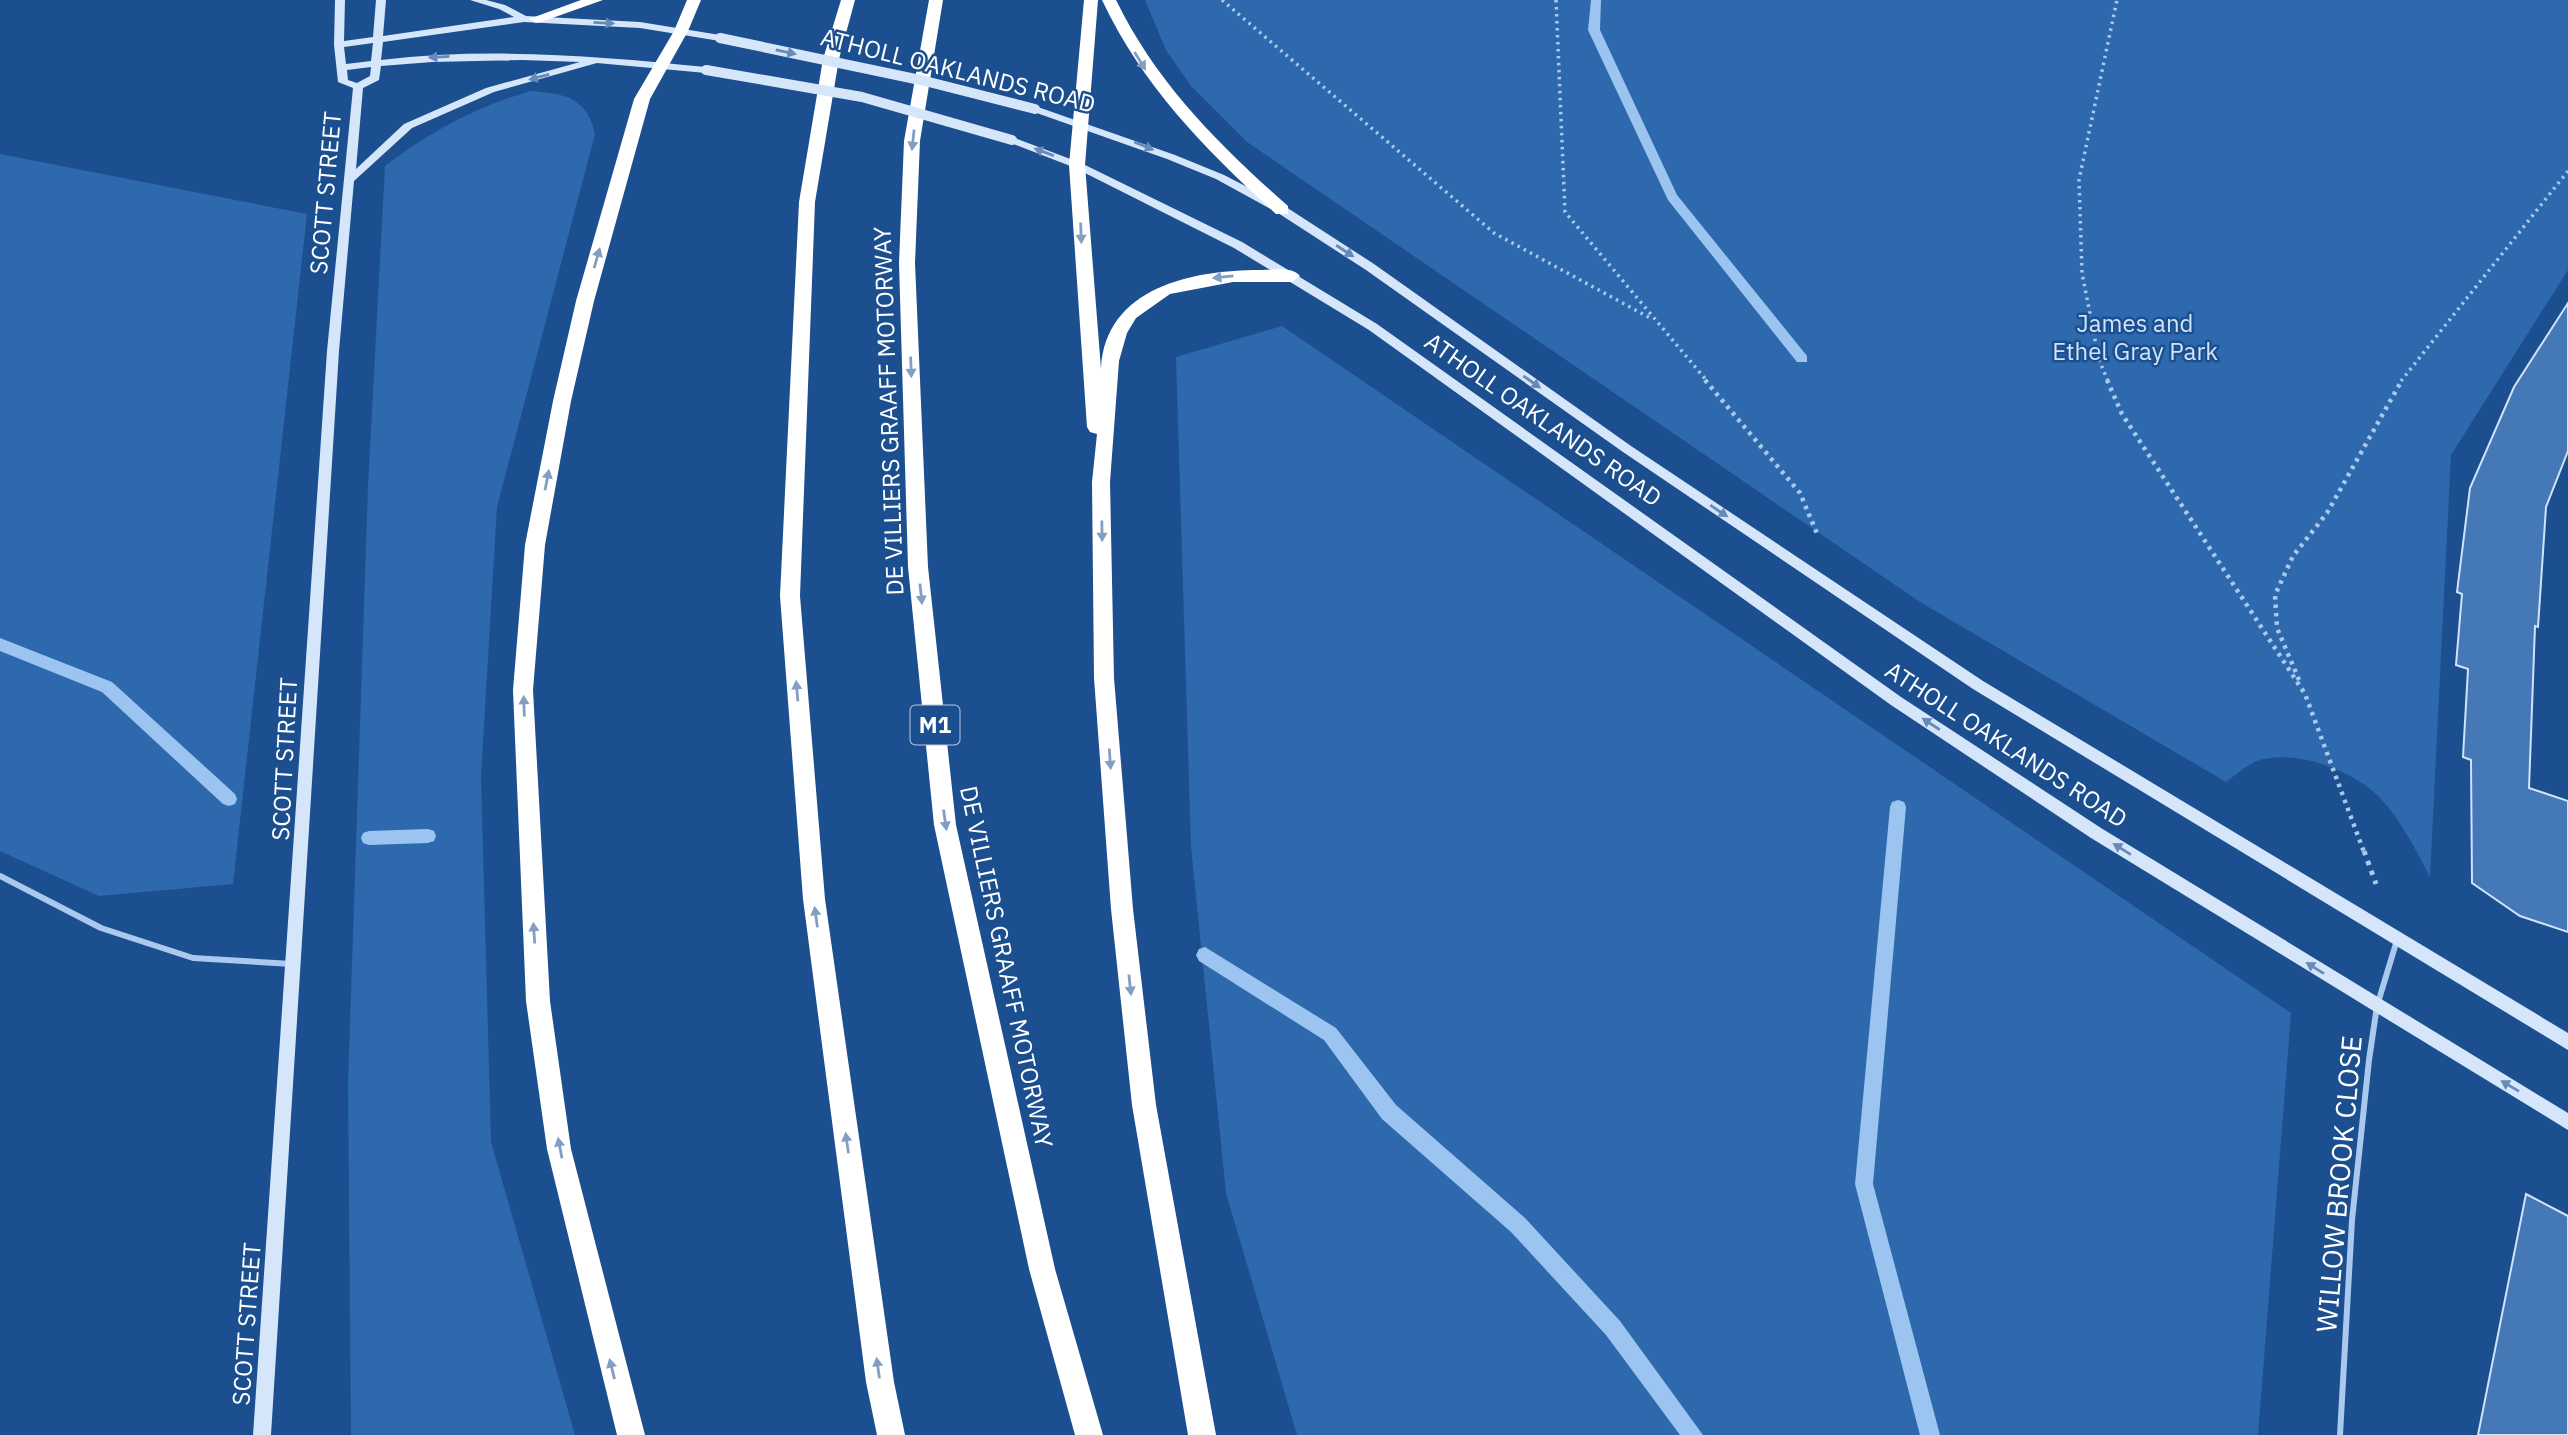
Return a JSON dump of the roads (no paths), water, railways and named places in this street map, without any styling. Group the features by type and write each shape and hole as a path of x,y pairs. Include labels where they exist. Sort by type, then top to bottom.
{"highway":[{"path":"530,19 596,0"},
{"path":"631,1435 559,1149 538,1001 528,860 523,690 535,545 562,401 585,302 642,99 681,31 694,0"},
{"path":"848,0 831,59 807,202 790,597 814,899 880,1382 891,1435"},
{"name":"DE VILLIERS GRAAFF MOTORWAY","path":"936,0 912,141 907,263 918,567 926,649 945,825 1042,1269 1089,1435"},
{"path":"1091,0 1077,165 1101,482 1104,678 1122,909 1144,1105 1202,1435"},
{"path":"1109,0 1124,36 1185,120 1282,210"},
{"path":"1101,482 1108,428 1110,361 1118,332 1130,314 1164,290 1201,280 1233,276 1292,276"}],"street":[{"path":"340,0 341,68"},
{"path":"378,62 381,0"},
{"path":"475,0 502,7 530,19"},
{"name":"ATHOLL OAKLANDS ROAD","path":"339,45 530,19 681,31 925,81 1035,109 1080,123 1220,177 1282,210 1370,267 1627,449 1978,685 2568,1042"},
{"name":"ATHOLL OAKLANDS ROAD","path":"341,68 464,55 605,59 706,70 862,97 1012,139 1077,165 1238,245 1373,327 1896,701 2096,833 2568,1122"},
{"path":"352,178 408,126 490,90 605,59"},
{"name":"SCOTT STREET","path":"341,68 343,82 358,86 375,78 378,62"},
{"name":"SCOTT STREET","path":"262,1435 296,964 331,378 352,178 358,86"}],"lane":[{"path":"0,876 101,928 193,958 296,964"},
{"name":"WILLOW BROOK CLOSE","path":"2340,1435 2352,1220 2377,1006 2397,940"}],"waterway":[{"path":"1596,0 1594,30 1672,197 1802,359"},
{"path":"0,644 107,687 229,799"},
{"path":"1898,807 1864,1184 1930,1435"},
{"path":"369,838 428,836"},
{"path":"1205,955 1330,1034 1389,1112 1518,1225 1613,1328 1693,1435"}],"park label":[{"name":"James and Ethel Gray Park","path":"2135,338"}]}
